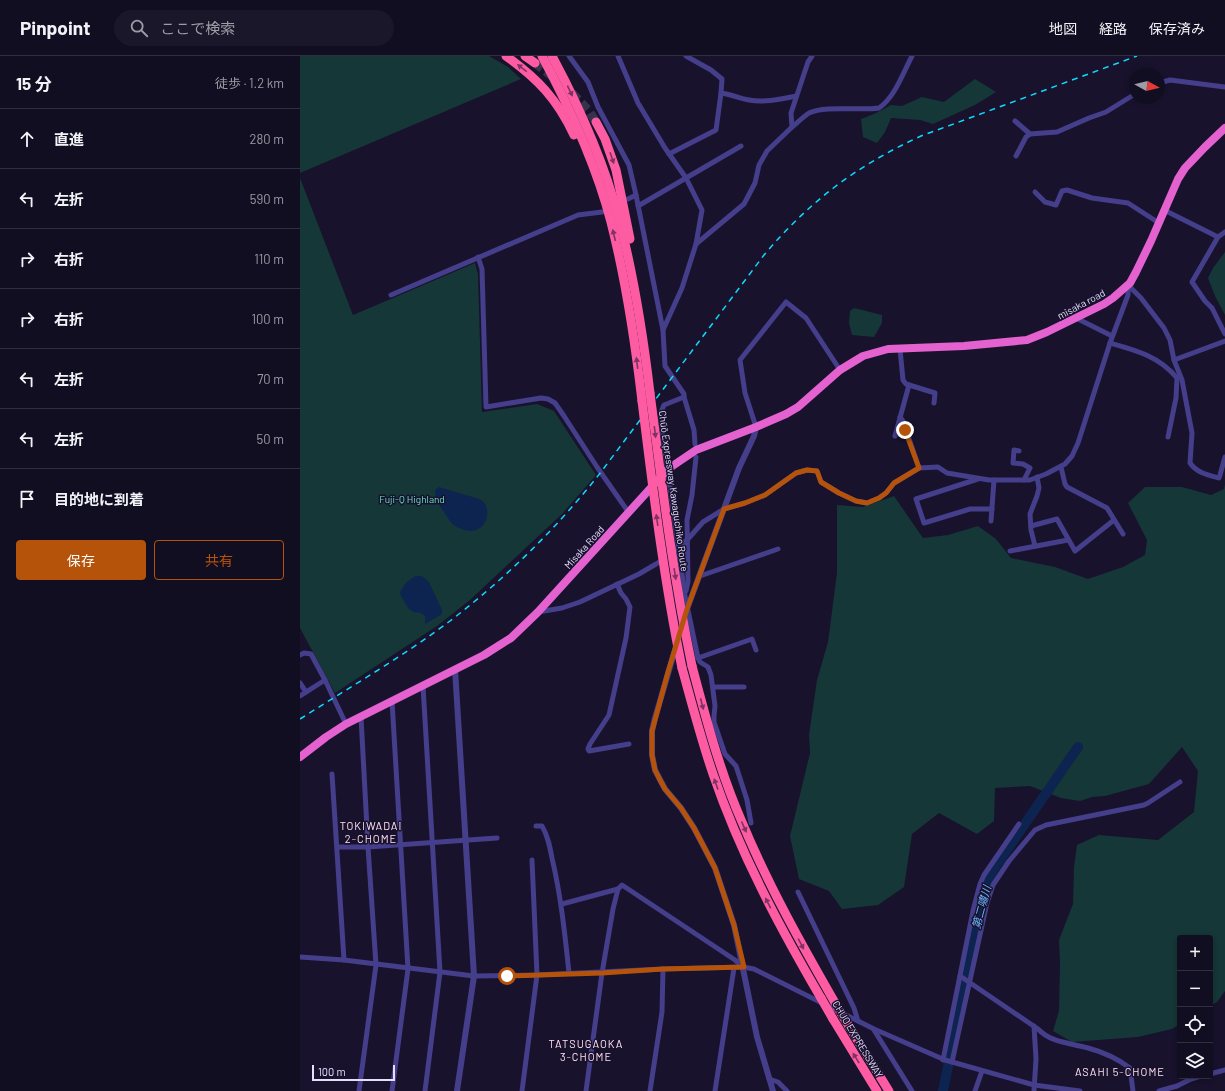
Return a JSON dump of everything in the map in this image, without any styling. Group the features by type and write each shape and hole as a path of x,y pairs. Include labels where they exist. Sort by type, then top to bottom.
{"highway":[{"path":"506,56 530,74 542,86 563,113 583,154 610,221"},
{"path":"525,56 536,63"},
{"name":"Chūō Expressway Kawaguchiko Route","path":"542,56 578,129 594,171 610,221 632,323 663,564 672,616 682,668 703,743 713,774 743,850 762,891 792,948 821,998"},
{"name":"Chūō Expressway Kawaguchiko Route","path":"552,56 577,104 611,190 619,218 641,321 681,614 692,666 712,740 741,821 777,898 838,1008"},
{"path":"596,122 612,155 620,187 641,301 646,356"},
{"name":"misaka road","path":"900,349 992,344 1027,340 1038,337 1113,298 1128,285 1141,263 1178,179 1205,147 1225,128"},
{"name":"Misaka Road","path":"300,757 326,736 346,724 484,655 512,638 538,612 668,469 696,450 786,414 798,407 840,370 862,356 888,349 900,349"},
{"name":"CHUO EXPRESSWAY","path":"821,998 877,1091"},
{"name":"CHUO EXPRESSWAY","path":"838,1008 889,1091"}],"street":[{"path":"569,56 588,82 598,107 629,165 663,330 665,366 684,394 694,430 695,444"},
{"path":"618,56 638,104 669,154 686,178 702,210 696,244 682,288 663,330"},
{"path":"669,154 716,130 722,79 711,70 686,56"},
{"path":"792,127 791,113 808,62 812,56"},
{"path":"696,244 744,204 755,183 759,165 767,151 792,127 809,113 817,111 831,109 879,108 890,98 912,56"},
{"path":"1165,81 1170,80 1225,87"},
{"path":"721,93 750,101 771,101 796,96"},
{"path":"1016,156 1026,137 1030,134 1057,132 1106,112 1129,98"},
{"path":"1015,121 1030,134"},
{"path":"638,206 741,146"},
{"path":"1035,192 1045,202 1056,206 1062,191 1067,190 1092,198 1128,203 1159,223"},
{"path":"628,199 636,195"},
{"path":"1164,210 1218,237"},
{"path":"392,295 578,215 602,212"},
{"path":"1225,232 1218,237 1192,282 1205,301 1212,308 1225,334"},
{"path":"478,257 482,269 486,407 541,398 555,403 628,512"},
{"path":"538,612 562,608 580,602 656,564 678,548 703,522 724,509 765,495 796,473 807,470 817,471 821,482 856,501 867,503 879,498 886,493 894,483 919,468 938,468 947,473 979,479 1030,480 1061,467 1072,456 1078,443 1112,336 1128,295 1128,285"},
{"path":"1128,285 1141,298 1164,328 1170,340 1174,360 1182,380 1192,433 1190,463 1201,473 1218,478 1225,457"},
{"path":"773,1091 757,1037 744,967 734,925 715,868 694,828 681,808 665,789 655,770 652,755 652,731 687,609 739,468 754,436 756,427 745,393 740,360 786,302 806,318 840,370"},
{"path":"1076,318 1112,336"},
{"path":"1174,360 1225,340"},
{"path":"1110,343 1140,351 1161,362 1177,378 1176,398 1168,437"},
{"path":"900,349 903,380 906,384 935,393 934,403"},
{"path":"895,436 909,385"},
{"path":"684,397 664,405 662,421 687,609 698,658 700,662 708,667 713,687 715,706 714,722 725,754 736,766 747,800 751,823"},
{"path":"900,417 903,421 919,468"},
{"path":"1019,451 1014,450 1013,463 1023,464 1030,468 1024,480"},
{"path":"685,596 688,582 687,520 692,495 696,457"},
{"path":"1061,467 1067,487 1108,508 1123,534"},
{"path":"1035,546 1030,514 1035,504 1039,488 1037,478"},
{"path":"979,479 916,500 924,523 970,509 992,509"},
{"path":"991,521 994,480"},
{"path":"1031,526 1057,519 1075,551 1114,520"},
{"path":"1010,551 1068,540"},
{"path":"700,576 778,549"},
{"path":"617,584 630,607 626,638 609,714 588,749 590,751 629,744"},
{"path":"698,658 752,639 756,650"},
{"path":"300,655 304,653 311,654 346,724"},
{"path":"455,669 474,976 458,1091"},
{"path":"300,696 325,680"},
{"path":"300,684 306,692"},
{"path":"423,686 440,972 425,1091"},
{"path":"713,687 744,687"},
{"path":"392,701 408,969 392,1091"},
{"path":"359,1091 376,965 361,717"},
{"path":"332,774 344,960"},
{"path":"952,1062 986,903 993,885 1017,851 1036,830 1046,825 1144,805 1180,782"},
{"path":"944,1060 973,911 980,884 984,875 1019,824"},
{"path":"536,826 542,826 547,835 558,883 562,904 569,973"},
{"path":"336,848 497,838"},
{"path":"522,1091 537,975 532,860"},
{"path":"562,904 618,889 622,885 744,967"},
{"path":"586,1091 602,973 618,889"},
{"path":"798,892 854,1008 858,1021"},
{"path":"300,957 344,960 474,976 602,973 663,969 744,967 754,969 874,1029 944,1060 1034,1088 1080,1091"},
{"path":"715,1091 734,968"},
{"path":"650,1091 662,1012 663,969"},
{"path":"961,977 1034,1026 1049,1038 1074,1046 1094,1050 1121,1061 1130,1068 1133,1091"},
{"path":"1034,1026 1036,1059 1034,1088"},
{"path":"874,1029 912,1091"},
{"path":"1213,1073 1225,1070"},
{"path":"975,1091 982,1071"},
{"path":"769,1079 778,1082 787,1091"},
{"path":"1159,1091 1170,1090 1189,1079"}],"green space":[{"path":"300,56 489,56 508,67 521,79 300,173"},
{"path":"975,79 996,92 975,105 933,124 920,120 891,118 885,132 877,143 863,137 861,119 891,105 902,106 922,97 944,102"},
{"name":"Fuji-Q Highland","path":"300,178 353,315 475,263 478,274 482,412 537,404 554,411 596,475 562,514 470,600 437,626 335,693 300,628"},
{"path":"1225,252 1225,315 1208,278 1213,268"},
{"path":"854,308 882,315 882,323 874,337 852,335 849,323 850,311"},
{"path":"1225,484 1225,991 1217,1002 1213,1004 1213,935 1177,935 1177,1026 1172,1029 1138,1037 1072,1042 1053,1031 1059,1011 1059,940 1073,904 1074,867 1077,845 1099,835 1158,840 1194,812 1198,771 1182,747 1149,784 1105,796 1092,797 1080,801 1061,798 1030,786 995,788 994,821 977,834 939,813 912,834 904,887 878,905 842,909 829,891 799,879 790,836 810,753 809,735 817,680 828,642 837,573 837,505 863,507 894,496 923,538 948,535 978,526 996,539 1011,558 1055,567 1088,579 1123,567 1145,555 1147,540 1128,503 1145,487 1182,487 1211,495 1224,489"}],"water":[{"path":"439,487 481,500 485,504 487,510 487,516 482,527 477,530 470,531 456,527 452,524 437,501 435,490"},
{"path":"416,576 422,576 429,582 442,610 442,614 425,624 425,616 421,613 413,612 408,608 400,594 406,583"}],"waterway":[{"name":"第二嘯川","path":"943,1091 961,1002 963,980 982,893 993,870 1078,747"}],"tunnel":[{"path":"535,63 553,77"},
{"path":"572,93 589,111 596,122"}],"railway":[{"path":"300,719 432,634 471,605 511,570 567,513 601,472 764,255 799,218 835,186 876,160 921,136 1137,56"}],"district":[{"name":"TOKIWADAI 2-CHOME","path":"371,831"},
{"name":"TATSUGAOKA 3-CHOME","path":"586,1049"},
{"name":"ASAHI 5-CHOME","path":"1120,1071"}],"route":[{"path":"507,976 744,967 734,925 715,868 694,828 681,808 665,789 655,770 652,755 652,731 668,672 687,609 724,509 765,495 796,473 807,470 817,471 821,482 856,501 867,503 874,501 886,493 894,483 919,468 905,430"}]}
